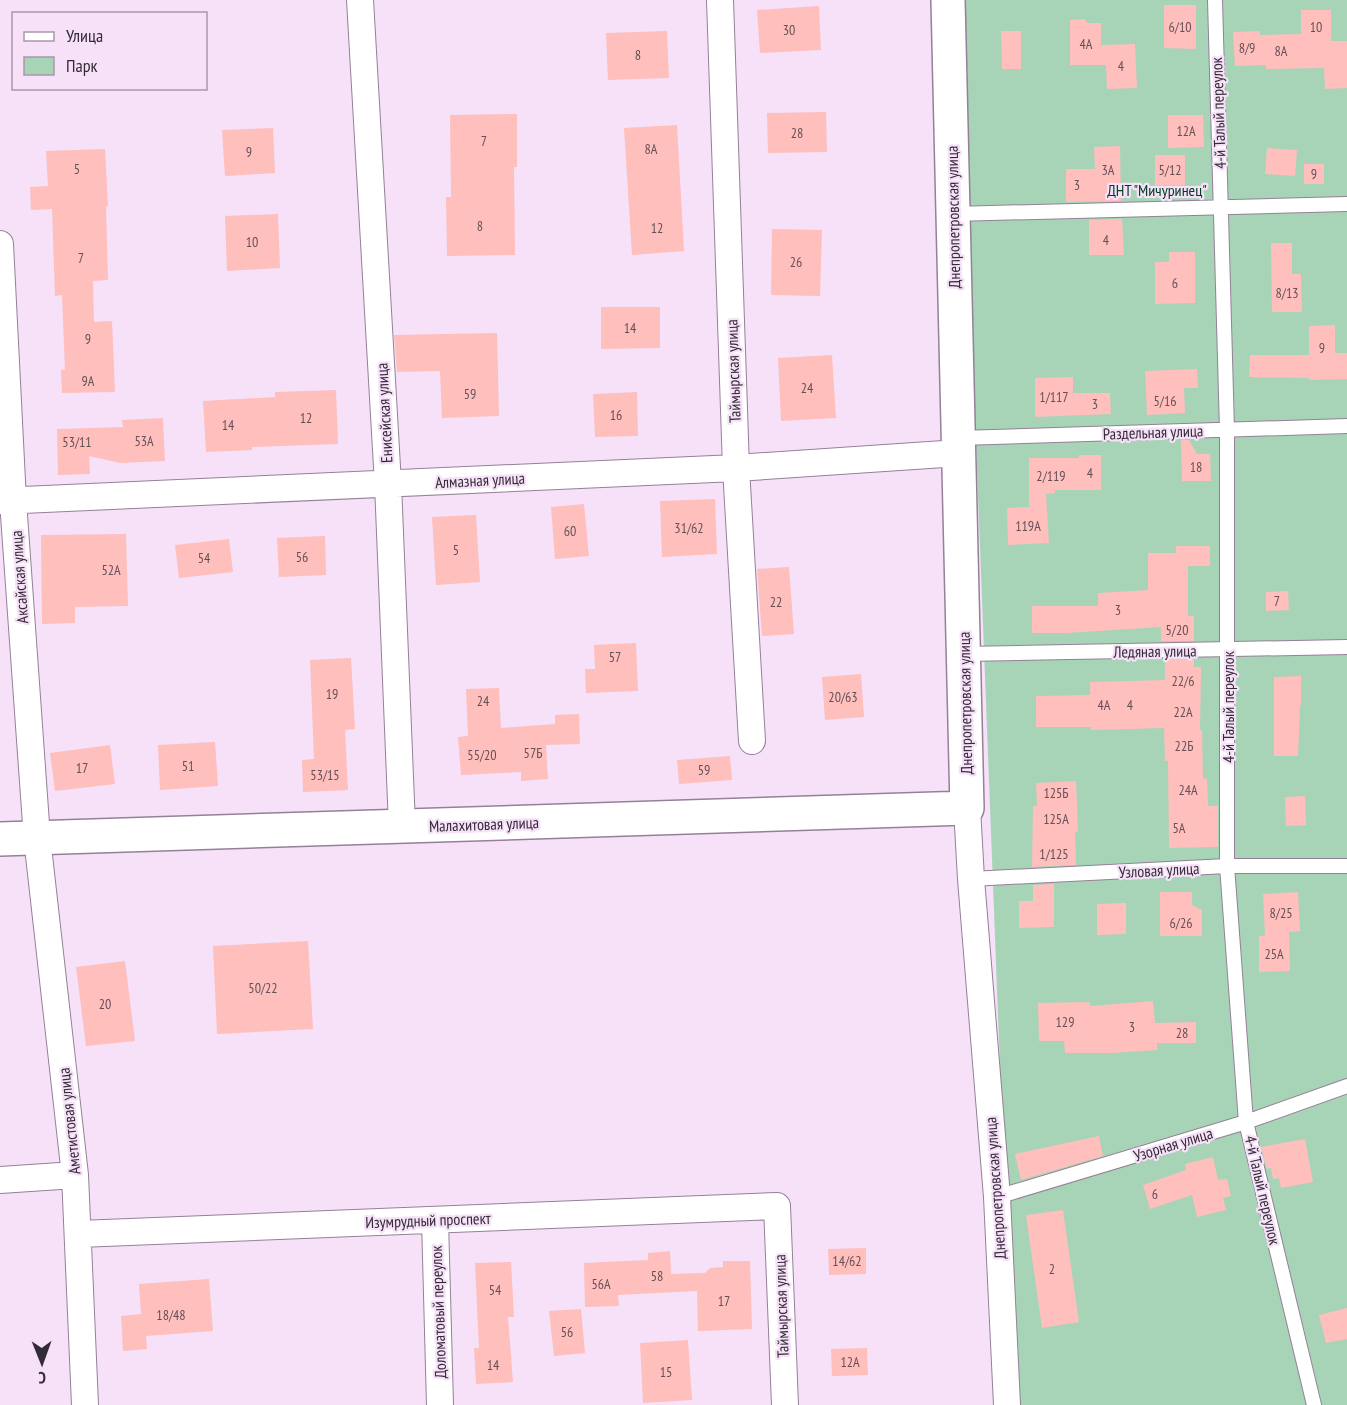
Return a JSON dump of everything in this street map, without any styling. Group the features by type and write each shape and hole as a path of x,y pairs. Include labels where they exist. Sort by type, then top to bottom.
{"street":[{"name":"Енисейская улица","path":"360,0 388,484 402,826"},
{"name":"Таймырская улица","path":"720,0 736,468 752,741"},
{"name":"Днепропетровская улица","path":"948,0 967,808 970,879 998,1197 1007,1405"},
{"name":"Аксайская улица","path":"0,244 7,501 37,838"},
{"name":"Алмазная улица","path":"7,501 736,468 959,446"},
{"name":"Малахитовая улица","path":"0,839 967,808"},
{"name":"Аметистовая улица","path":"37,838 75,1175 85,1405"},
{"path":"0,1180 75,1175"},
{"name":"Таймырская улица","path":"777,1206 785,1405"},
{"name":"Изумрудный проспект","path":"79,1234 777,1206"},
{"name":"Доломатовый переулок","path":"435,1220 440,1405"}],"lane":[{"name":"4-й Талый переулок","path":"1215,0 1227,430 1227,866 1246,1122 1314,1405"},
{"path":"953,214 1347,204"},
{"name":"Раздельная улица","path":"959,446 1227,430 1347,426"},
{"name":"Ледяная улица","path":"963,654 1347,647"},
{"name":"Узловая улица","path":"970,879 1227,866 1347,866"},
{"name":"Узорная улица","path":"998,1197 1246,1122 1347,1086"}],"green space":[{"name":"ДНТ \"Мичуринец\"","path":"959,0 1347,0 1347,1405 1013,1405"}],"building":[{"path":"1164,5 1196,5 1196,49 1164,48"},
{"path":"819,6 821,50 760,53 757,10"},
{"path":"1301,10 1331,10 1331,41 1347,41 1347,88 1325,89 1324,68 1266,69 1266,65 1235,66 1233,32 1260,31 1260,35 1301,34"},
{"path":"1084,19 1088,23 1101,23 1101,45 1135,44 1137,88 1107,89 1106,65 1070,65 1070,20"},
{"path":"667,31 669,78 608,80 606,33"},
{"path":"1001,31 1021,31 1021,69 1002,69"},
{"path":"826,112 827,152 768,153 767,113"},
{"path":"517,114 517,167 514,167 515,255 447,256 446,197 451,197 450,115"},
{"path":"1168,115 1203,115 1204,147 1168,148"},
{"path":"677,125 684,251 632,255 624,128"},
{"path":"273,128 275,173 225,176 222,130"},
{"path":"1120,146 1121,201 1066,202 1066,169 1095,169 1094,147"},
{"path":"1267,148 1297,150 1295,176 1265,174"},
{"path":"105,149 108,280 93,281 94,322 112,321 115,392 62,393 61,370 65,370 62,295 55,296 52,209 31,210 30,187 48,186 46,151"},
{"path":"1155,155 1185,155 1185,185 1155,185"},
{"path":"1304,164 1324,164 1324,184 1304,184"},
{"path":"278,214 280,268 227,271 225,216"},
{"path":"1122,219 1124,255 1089,255 1089,220"},
{"path":"772,229 822,230 820,296 771,295"},
{"path":"1271,243 1292,243 1292,274 1301,274 1302,312 1272,312"},
{"path":"1169,252 1195,252 1195,303 1155,304 1155,262 1169,262"},
{"path":"601,307 660,307 660,348 601,349"},
{"path":"1335,325 1335,353 1347,353 1347,379 1249,377 1250,355 1309,355 1309,326"},
{"path":"497,333 499,416 442,418 440,371 397,372 394,335"},
{"path":"832,355 836,418 781,421 778,358"},
{"path":"1197,369 1198,388 1184,388 1185,413 1147,415 1145,371"},
{"path":"1073,377 1073,393 1110,393 1111,414 1035,417 1035,378"},
{"path":"336,390 338,444 252,447 252,450 206,452 203,401 275,397 275,392"},
{"path":"637,392 638,436 595,437 593,394"},
{"path":"163,418 165,461 120,463 89,456 90,474 58,475 57,429 123,427 122,420"},
{"path":"1181,440 1189,440 1197,454 1210,454 1211,481 1182,481"},
{"path":"1079,455 1101,455 1101,490 1055,490 1055,493 1046,494 1049,543 1008,545 1007,508 1029,507 1029,458 1079,458"},
{"path":"715,499 717,554 662,557 660,501"},
{"path":"584,504 589,556 555,559 551,507"},
{"path":"476,515 480,582 436,585 432,517"},
{"path":"126,534 128,606 75,607 75,623 42,624 41,535"},
{"path":"325,536 326,575 279,577 277,538"},
{"path":"229,539 233,572 179,578 175,545"},
{"path":"1176,546 1210,546 1210,566 1188,566 1188,616 1194,616 1194,641 1161,641 1161,627 1032,633 1032,606 1098,606 1098,593 1148,590 1148,553 1176,553"},
{"path":"789,567 794,634 762,636 757,569"},
{"path":"1288,591 1289,610 1266,611 1266,592"},
{"path":"636,643 638,691 586,693 585,669 595,669 594,645"},
{"path":"351,658 355,729 345,730 348,790 303,792 302,760 314,759 310,660"},
{"path":"1165,659 1194,659 1194,667 1201,667 1200,730 1202,730 1203,779 1207,778 1208,806 1218,806 1218,847 1169,848 1168,761 1165,761 1164,728 1091,730 1091,727 1036,727 1036,696 1090,695 1090,682 1165,680"},
{"path":"861,674 864,717 825,720 822,677"},
{"path":"1301,676 1298,756 1274,756 1274,677"},
{"path":"499,688 501,728 555,724 555,715 579,714 580,744 546,745 548,779 521,781 521,772 461,775 458,737 468,736 466,689"},
{"path":"215,742 218,786 160,790 158,745"},
{"path":"110,745 115,784 55,791 50,753"},
{"path":"730,756 732,780 679,784 677,760"},
{"path":"1076,781 1078,832 1075,832 1076,865 1032,867 1033,806 1037,806 1036,783"},
{"path":"1305,796 1306,825 1286,826 1285,797"},
{"path":"1054,884 1054,927 1019,928 1019,901 1033,901 1033,885"},
{"path":"1160,892 1192,892 1192,905 1202,910 1202,936 1160,936"},
{"path":"1298,892 1300,931 1289,932 1290,971 1259,972 1259,936 1265,936 1263,894"},
{"path":"1126,903 1126,934 1097,935 1097,904"},
{"path":"308,941 313,1029 217,1034 213,946"},
{"path":"125,961 135,1041 86,1046 76,967"},
{"path":"1153,1001 1155,1023 1196,1022 1196,1043 1157,1043 1157,1050 1065,1053 1064,1041 1039,1041 1038,1003 1090,1002 1090,1006"},
{"path":"1099,1136 1103,1156 1021,1180 1015,1154"},
{"path":"1305,1139 1313,1182 1281,1188 1279,1178 1273,1179 1271,1168 1267,1169 1261,1147"},
{"path":"1213,1157 1218,1180 1227,1179 1231,1196 1223,1198 1226,1210 1197,1217 1192,1195 1150,1209 1143,1185 1186,1170 1185,1164"},
{"path":"1063,1210 1079,1322 1042,1328 1026,1215"},
{"path":"866,1248 866,1274 829,1275 828,1249"},
{"path":"670,1251 671,1274 705,1273 710,1268 723,1267 723,1261 750,1261 752,1329 698,1331 697,1291 618,1295 619,1306 585,1307 584,1263 648,1260 648,1253"},
{"path":"511,1262 514,1317 508,1317 513,1382 476,1384 474,1348 479,1348 475,1263"},
{"path":"209,1279 213,1331 146,1336 147,1349 123,1351 121,1316 141,1314 139,1284"},
{"path":"1347,1308 1347,1339 1326,1343 1319,1315"},
{"path":"581,1309 585,1353 554,1356 549,1311"},
{"path":"688,1340 692,1400 643,1403 640,1343"},
{"path":"867,1348 868,1375 832,1376 831,1349"}]}
